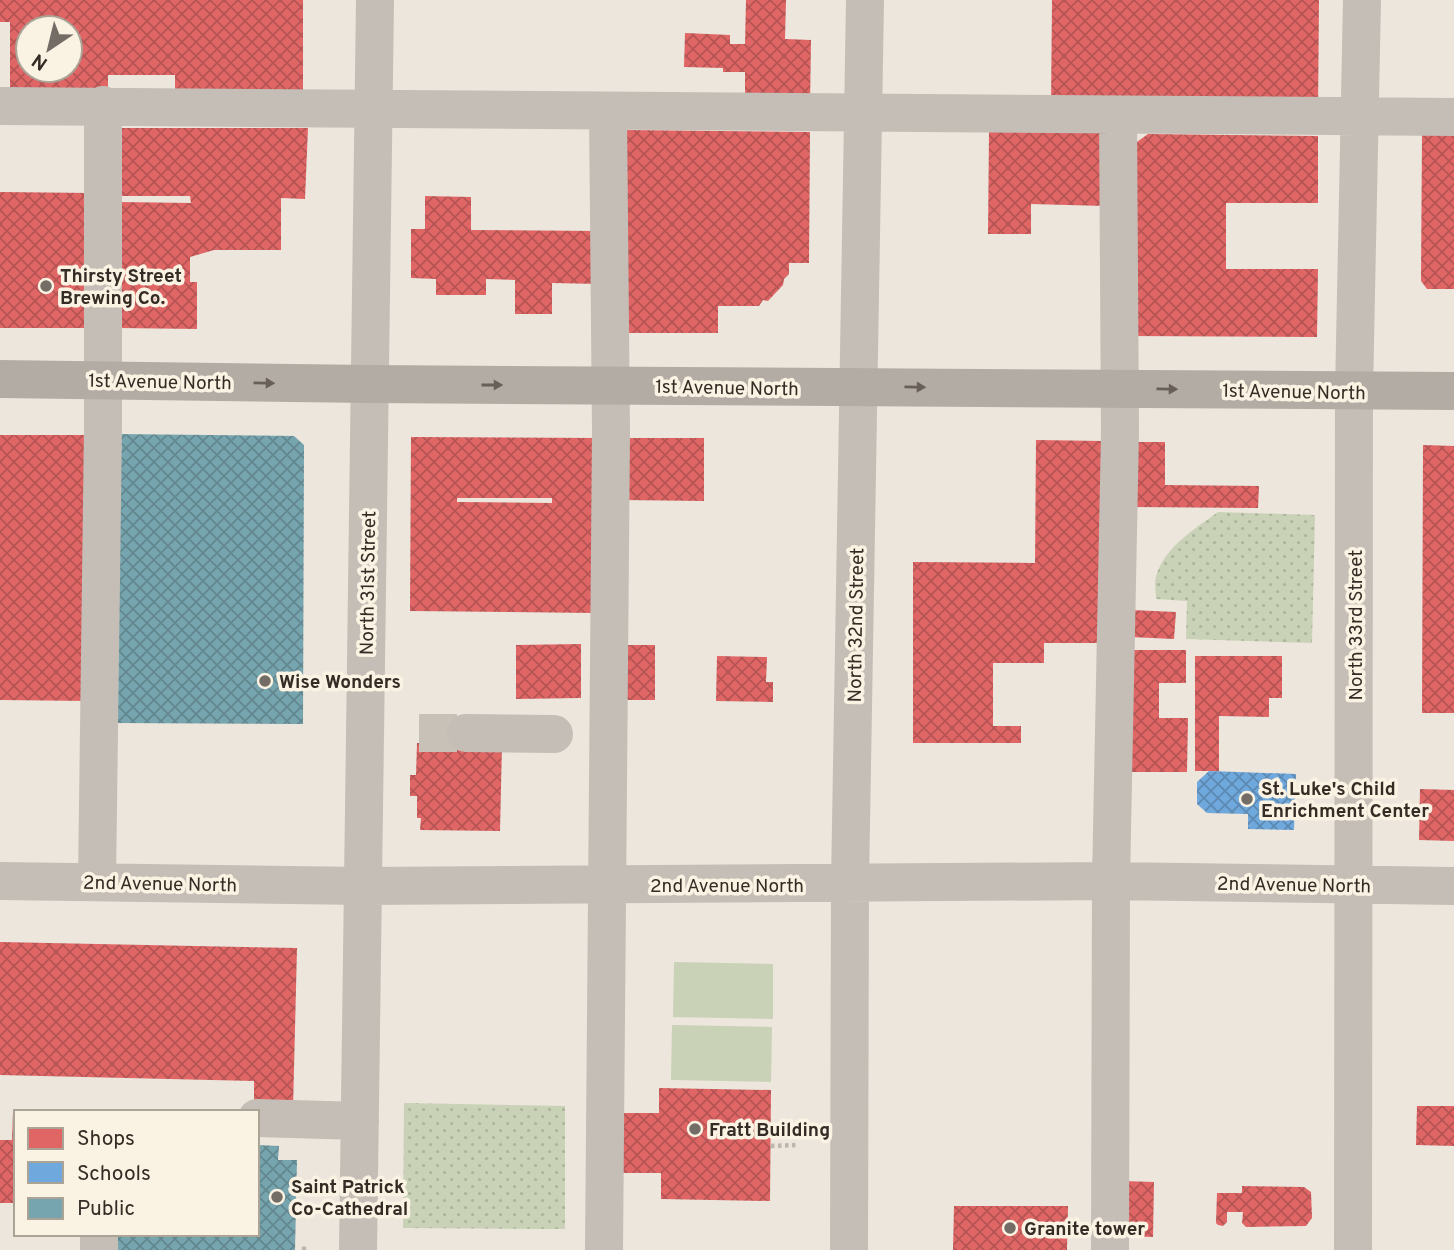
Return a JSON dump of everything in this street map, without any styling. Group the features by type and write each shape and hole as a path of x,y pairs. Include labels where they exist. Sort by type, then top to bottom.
{"main road":[{"name":"1st Avenue North","path":"0,379 1454,391"}],"street":[{"name":"North 31st Street","path":"358,1250 375,0"},
{"name":"North 32nd Street","path":"849,1250 850,884 865,0"},
{"name":"North 33rd Street","path":"1353,1250 1354,392 1362,0"},
{"path":"97,882 103,381 103,105"},
{"path":"0,106 1454,117"},
{"path":"604,1250 611,385 608,111"},
{"path":"1110,1250 1111,881 1120,388 1118,115"},
{"path":"466,733 554,734"},
{"name":"2nd Avenue North","path":"0,881 363,886 1111,881 1454,886"},
{"path":"259,1118 360,1121"}],"path":[{"path":"771,1146 796,1145"},
{"path":"304,1243 304,1250"}],"green space":[{"path":"1218,512 1315,515 1312,643 1186,639 1187,601 1156,599 1155,579 1166,557 1190,532"},
{"path":"674,962 773,964 773,1019 673,1017"},
{"path":"672,1025 772,1027 771,1082 671,1080"},
{"path":"404,1103 565,1106 565,1229 403,1228"}],"building: Shops":[{"path":"0,0 303,0 303,100 175,100 175,75 108,75 108,100 10,100 10,22 0,22"},
{"path":"746,0 786,0 785,39 811,40 810,106 745,106 745,72 723,72 723,68 684,67 685,33 730,35 730,44 745,44"},
{"path":"1052,0 1319,0 1318,110 1051,108"},
{"path":"120,128 308,128 305,199 281,198 281,250 214,250 190,257 190,282 197,282 197,329 119,328 120,202 191,203 190,196 120,196"},
{"path":"624,130 810,132 809,263 789,263 789,274 783,285 768,301 763,300 759,306 718,306 718,333 622,333"},
{"path":"989,131 1107,133 1105,206 1031,204 1031,234 988,234"},
{"path":"1148,134 1318,136 1318,203 1226,203 1226,269 1318,269 1317,337 1129,336 1130,147"},
{"path":"1422,134 1454,135 1454,289 1427,289 1421,281"},
{"name":"Thirsty Street Brewing Co.","path":"0,192 91,193 91,328 0,328"},
{"path":"425,196 471,197 471,230 599,231 599,284 552,283 552,314 515,314 515,280 486,279 486,295 436,295 436,279 411,278 411,229 425,229"},
{"path":"0,435 90,435 89,701 0,700"},
{"path":"411,437 596,438 595,613 410,611","holes":["457,498 552,498 552,503 457,502"]},
{"path":"623,438 704,438 704,501 622,500"},
{"path":"1036,440 1103,441 1101,643 1044,643 1044,663 993,663 993,726 1021,726 1021,743 913,743 913,562 1035,563"},
{"path":"1129,442 1165,442 1165,485 1259,486 1258,508 1129,507"},
{"path":"1423,445 1454,446 1454,713 1422,713"},
{"path":"1131,610 1176,612 1174,639 1130,637"},
{"path":"581,644 581,698 516,699 516,645"},
{"path":"623,645 655,645 655,700 622,700"},
{"path":"1129,650 1186,650 1186,683 1159,683 1159,718 1188,718 1187,772 1127,772"},
{"path":"717,656 767,657 766,682 773,682 773,702 716,701"},
{"path":"1195,656 1282,656 1282,698 1269,698 1269,717 1219,716 1219,771 1195,771"},
{"path":"457,721 502,744 500,831 420,830 417,796 410,796 410,775 416,775 417,743 426,743 426,723"},
{"path":"1420,789 1454,790 1454,841 1419,840"},
{"path":"0,942 297,948 293,1110 254,1108 254,1081 0,1075"},
{"name":"Fratt Building","path":"659,1088 771,1090 770,1201 661,1199 661,1173 618,1173 619,1113 659,1113"},
{"path":"1417,1106 1454,1106 1454,1146 1416,1145"},
{"path":"14,1112 14,1203 0,1203 0,1140 12,1140"},
{"path":"1122,1181 1154,1182 1153,1237 1122,1236"},
{"path":"1242,1186 1304,1187 1311,1192 1312,1218 1306,1226 1246,1227 1242,1223 1243,1212 1227,1212 1227,1222 1223,1226 1218,1225 1217,1193 1242,1193"},
{"name":"Granite tower","path":"954,1206 1068,1206 1067,1250 953,1250"}],"building: Schools":[{"path":"1209,771 1296,774 1294,830 1248,829 1248,814 1207,813 1197,804 1197,782"}],"building: Public":[{"path":"116,434 294,436 304,445 303,724 114,723"},
{"name":"Saint Patrick Co-Cathedral","path":"259,1145 279,1146 278,1160 297,1160 295,1250 114,1250 114,1236 259,1236"}],"tunnel":[{"path":"419,733 466,733"}],"place":[{"name":"Thirsty Street Brewing Co.","path":"46,286"},
{"name":"Wise Wonders","path":"265,681"},
{"name":"St. Luke's Child Enrichment Center","path":"1247,799"},
{"name":"Fratt Building","path":"695,1129"},
{"name":"Saint Patrick Co-Cathedral","path":"277,1197"},
{"name":"Granite tower","path":"1010,1228"}]}
